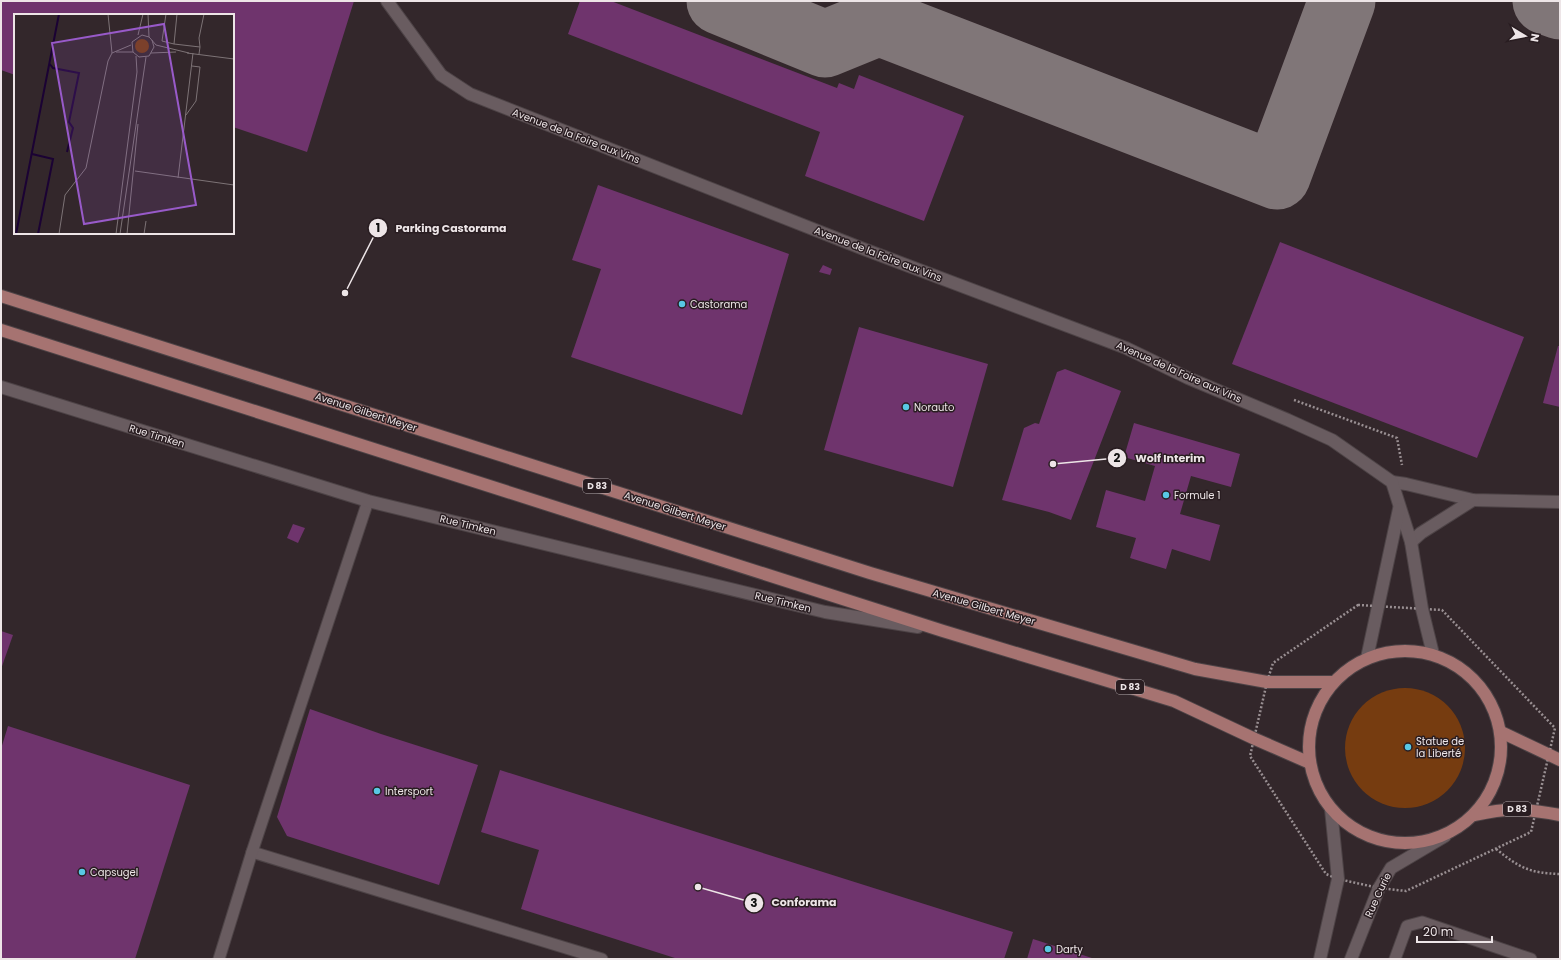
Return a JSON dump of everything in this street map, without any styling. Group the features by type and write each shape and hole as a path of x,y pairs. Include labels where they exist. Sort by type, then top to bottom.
{"main road":[{"name":"Avenue Gilbert Meyer","path":"1,296 878,575 1195,669 1267,682 1333,682"},
{"name":"D 83","path":"1,330 943,631 1174,700 1255,739 1310,763"},
{"path":"1411,650 1433,654 1458,665 1478,683 1493,706 1501,732 1501,762 1492,790 1475,815 1461,827 1445,836 1415,844 1383,842 1354,830 1330,809 1317,787 1310,763 1310,734 1318,706 1333,682 1349,668 1367,658 1388,652 1411,650"},
{"path":"1501,732 1554,758"},
{"name":"D 83","path":"1475,815 1510,809 1560,815"}],"street":[{"name":"Avenue de la Foire aux Vins","path":"387,1 441,75 470,94 876,253 1126,348 1188,378 1332,440 1392,482 1473,500 1560,502"},
{"name":"Rue Timken","path":"1,387 368,501 825,612 943,631"},
{"path":"1392,482 1410,542 1422,609 1433,654"},
{"path":"1410,542 1421,533 1473,500"},
{"path":"1367,658 1399,508"},
{"path":"1320,959 1338,879 1330,809"},
{"name":"Rue Curie","path":"1350,959 1379,888 1391,868 1445,836"}],"lane":[{"path":"219,959 252,852 368,501"},
{"path":"252,852 602,959"},
{"path":"1395,959 1407,926 1422,922 1531,959"}],"path":[{"path":"1358,604 1378,605 1442,610 1555,728 1554,758 1536,811 1531,832 1406,891 1379,888 1338,879 1326,874 1250,756 1267,682 1273,663 1358,604"},
{"path":"1555,728 1560,728"},
{"path":"1496,849 1515,865 1539,873 1560,874"}],"shaded area":[{"path":"1405,688 1417,689 1428,693 1438,698 1447,706 1455,715 1460,725 1464,736 1464,760 1460,771 1455,781 1447,790 1438,798 1428,803 1417,807 1405,808 1393,807 1382,803 1372,798 1363,790 1355,781 1350,771 1346,760 1345,748 1346,736 1350,725 1355,715 1363,706 1372,698 1382,693 1393,689"}],"building":[{"path":"1,1 354,1 307,152 234,127 234,14 14,14 14,75 1,70"},
{"path":"580,1 611,1 837,88 839,83 854,89 859,75 964,116 924,221 805,176 820,132 568,34"},
{"name":"Castorama","path":"598,185 789,254 742,415 571,357 601,269 572,260"},
{"path":"1280,242 1524,337 1477,458 1232,364"},
{"path":"823,265 832,269 830,275 819,272"},
{"name":"Norauto","path":"859,327 988,364 953,487 824,450"},
{"path":"1558,346 1560,346 1560,407 1543,403"},
{"path":"1065,369 1121,391 1071,520 1049,512 1002,500 1024,428 1035,423 1039,424 1057,372"},
{"name":"Formule 1","path":"1134,423 1240,454 1231,487 1191,476 1180,514 1220,525 1210,561 1172,549 1166,569 1130,558 1136,538 1096,527 1106,490 1145,501 1155,466 1124,457"},
{"path":"293,524 305,528 298,543 287,538"},
{"path":"1,631 13,635 1,669"},
{"name":"Intersport","path":"310,709 381,734 478,765 439,885 287,836 277,817"},
{"name":"Capsugel","path":"8,726 190,785 135,959 1,959 1,749"},
{"path":"500,770 1013,932 1004,959 678,959 521,909 539,850 481,832"},
{"name":"Darty","path":"1033,939 1095,959 1027,959"}],"taxiway":[{"path":"720,1 825,44 879,22 1277,176 1342,1"},
{"path":"1546,1 1560,6"}],"place":[{"name":"Parking Castorama","path":"345,293"},
{"name":"Castorama","path":"682,304"},
{"name":"Norauto","path":"906,407"},
{"name":"Wolf Interim","path":"1053,464"},
{"name":"Formule 1","path":"1166,495"},
{"name":"Statue de la Liberté","path":"1408,747"},
{"name":"Intersport","path":"377,791"},
{"name":"Capsugel","path":"82,872"},
{"name":"Conforama","path":"698,887"},
{"name":"Darty","path":"1048,949"}]}
